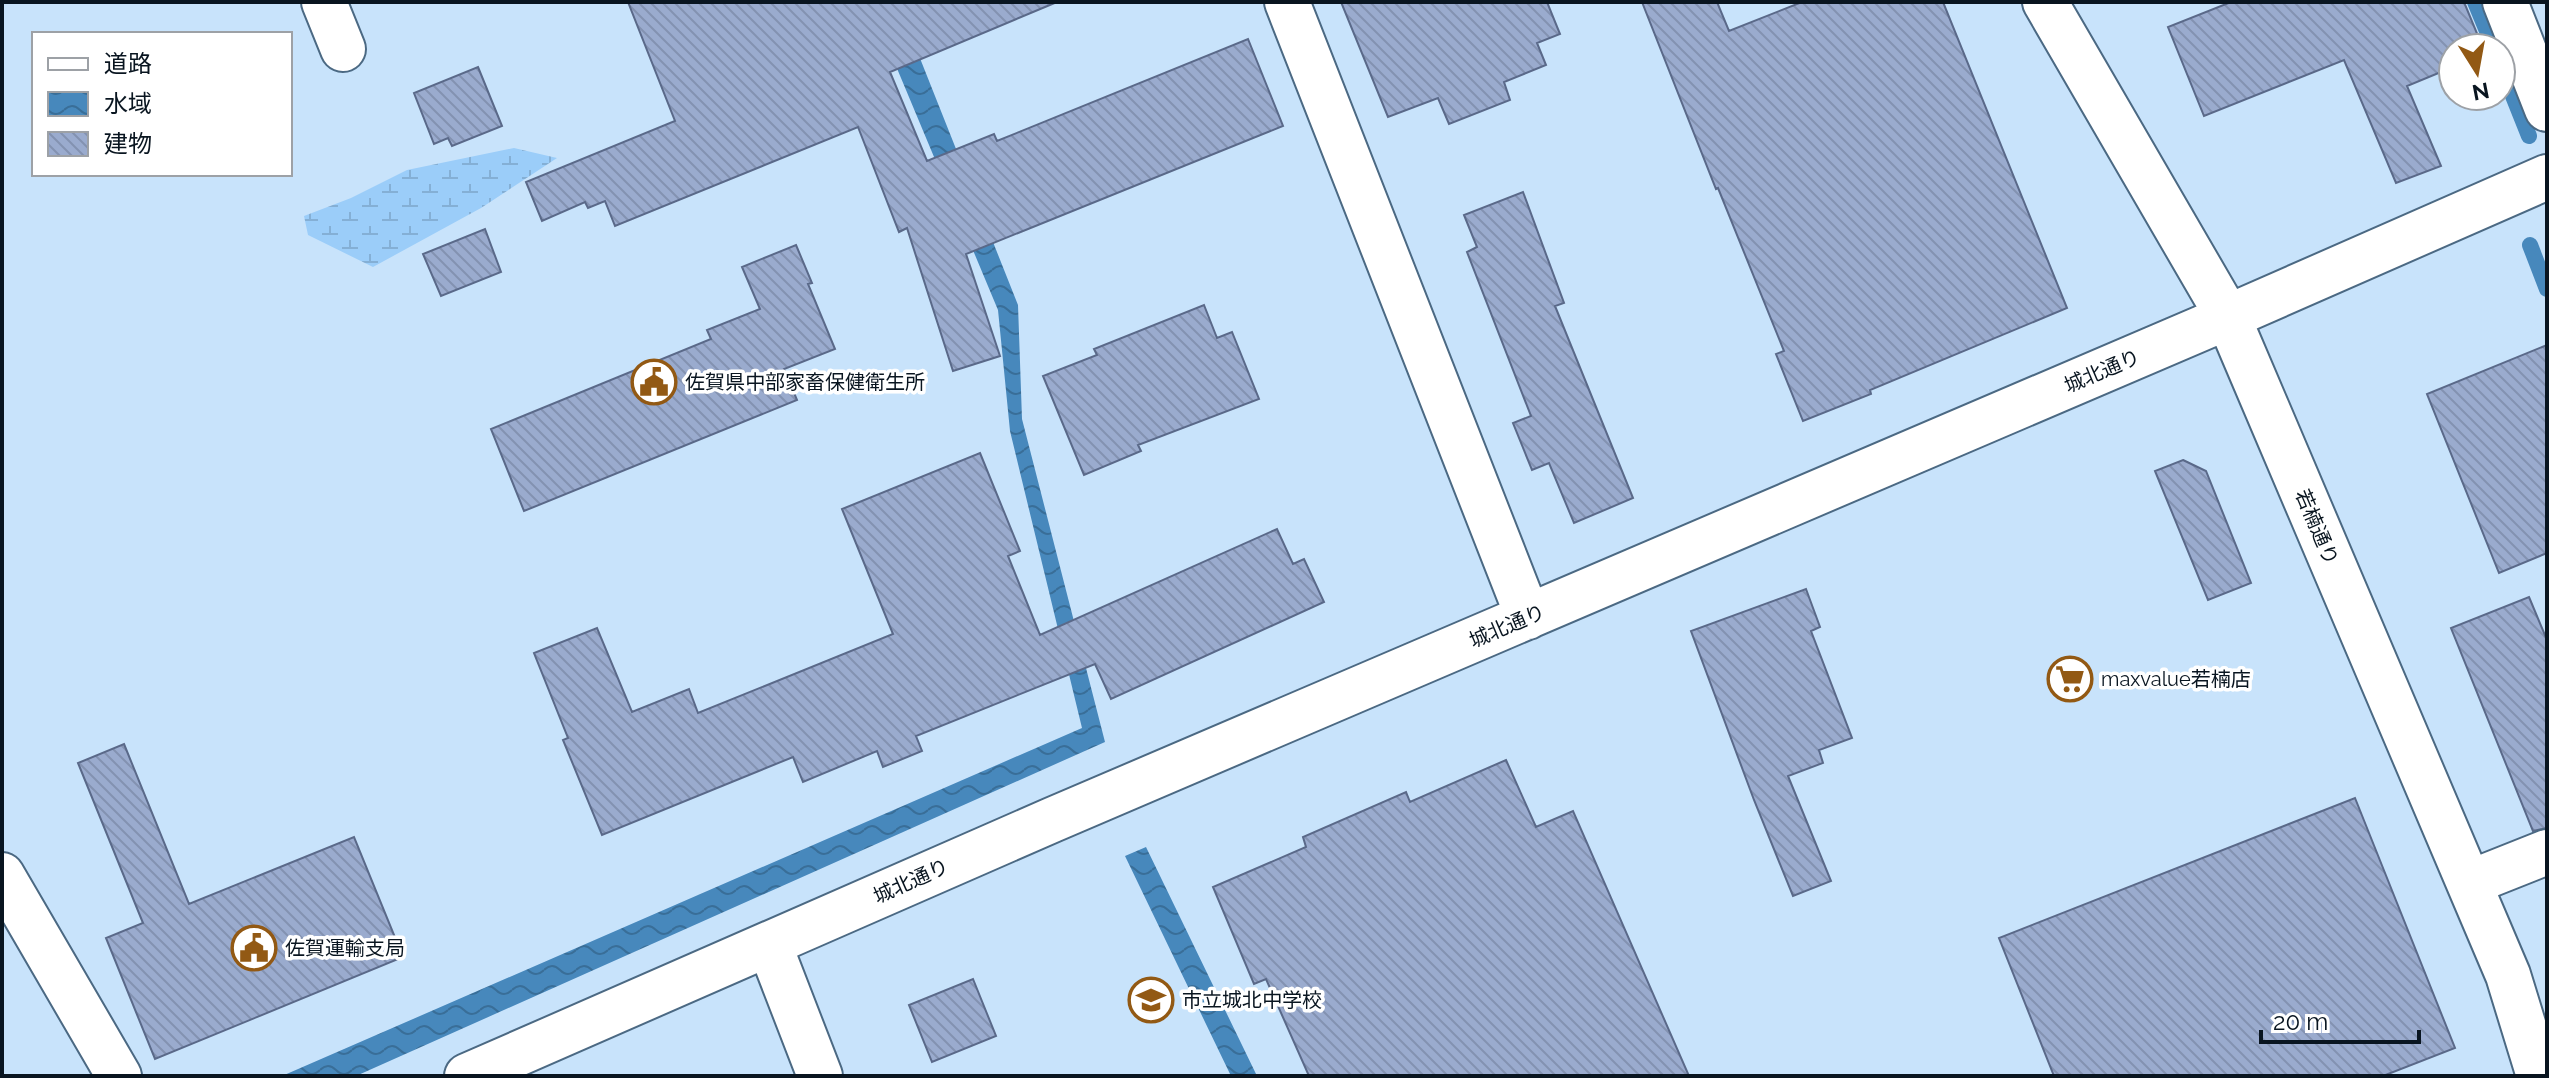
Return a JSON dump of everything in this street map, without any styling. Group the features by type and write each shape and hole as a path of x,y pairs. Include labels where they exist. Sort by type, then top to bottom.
{"street":[{"path":"324,2 343,49"},
{"path":"1287,2 1528,617"},
{"name":"若楠通り","path":"2045,2 2228,317 2508,975 2539,1076"},
{"path":"2505,2 2547,109"},
{"name":"城北通り","path":"467,1076 2546,179"},
{"path":"2469,883 2547,852"},
{"path":"2,875 119,1076"},
{"path":"769,944 820,1076"}],"green space":[{"path":"514,148 557,158 481,208 373,267 308,235 304,216 351,198 407,170"}],"water":[{"path":"904,18 1018,305 1022,419 1105,742 356,1076 282,1076 1082,728 1010,431 998,310 878,23"},
{"path":"1146,847 1257,1076 1231,1076 1125,856"}],"building":[{"path":"628,2 1057,2 890,72 927,161 994,134 997,141 1248,39 1283,126 966,254 1000,356 953,371 907,228 899,232 858,127 615,226 605,201 588,208 585,202 542,221 526,182 675,121"},
{"path":"1341,2 1547,2 1560,34 1537,43 1546,65 1504,82 1510,100 1449,124 1438,98 1388,117"},
{"path":"1642,2 1717,2 1729,31 1802,2 1943,2 2067,308 1803,421 1776,354 1784,351"},
{"path":"2231,2 2464,2 2476,32 2437,32 2437,74 2407,86 2441,166 2396,183 2344,60 2204,116 2168,27"},
{"path":"478,67 502,126 452,146 448,138 434,144 414,93"},
{"path":"1523,192 1564,303 1555,306 1633,498 1574,523 1549,463 1532,470 1513,423 1531,416 1467,252 1477,247 1464,215"},
{"path":"485,229 501,272 441,296 423,254"},
{"path":"796,245 812,283 808,284 835,349 784,369 797,400 524,511 491,429 711,339 707,330 760,309 742,267"},
{"path":"1204,305 1217,338 1232,332 1259,399 1138,445 1141,451 1084,475 1043,376 1097,355 1094,349"},
{"path":"2547,345 2547,553 2499,573 2427,394"},
{"path":"980,453 1020,551 1008,556 1040,635 1277,529 1293,564 1304,559 1324,602 1111,699 1095,664 916,736 922,751 883,767 877,751 803,782 793,757 602,835 563,740 568,738 534,653 597,628 632,712 689,689 698,713 893,634 842,509"},
{"path":"2183,460 2206,471 2251,583 2208,600 2155,471"},
{"path":"1806,589 1820,627 1811,631 1852,738 1819,750 1823,763 1788,776 1831,881 1793,896 1691,631"},
{"path":"2529,597 2547,640 2547,828 2533,831 2451,628"},
{"path":"124,744 189,904 354,837 403,957 155,1059 106,938 143,923 78,763"},
{"path":"1506,760 1536,827 1573,811 1689,1076 1309,1076 1266,979 1254,984 1213,887 1306,847 1303,837 1406,792 1410,802"},
{"path":"2355,798 2455,1048 2383,1076 2054,1076 1999,938"},
{"path":"973,979 996,1036 932,1062 909,1005"}],"waterway":[{"path":"2475,2 2487,32"},
{"path":"2517,106 2529,136"},
{"path":"2530,245 2547,289"}],"place":[{"name":"佐賀県中部家畜保健衛生所","path":"654,382"},
{"name":"maxvalue若楠店","path":"2070,679"},
{"name":"佐賀運輸支局","path":"254,948"},
{"name":"市立城北中学校","path":"1151,1000"}]}
